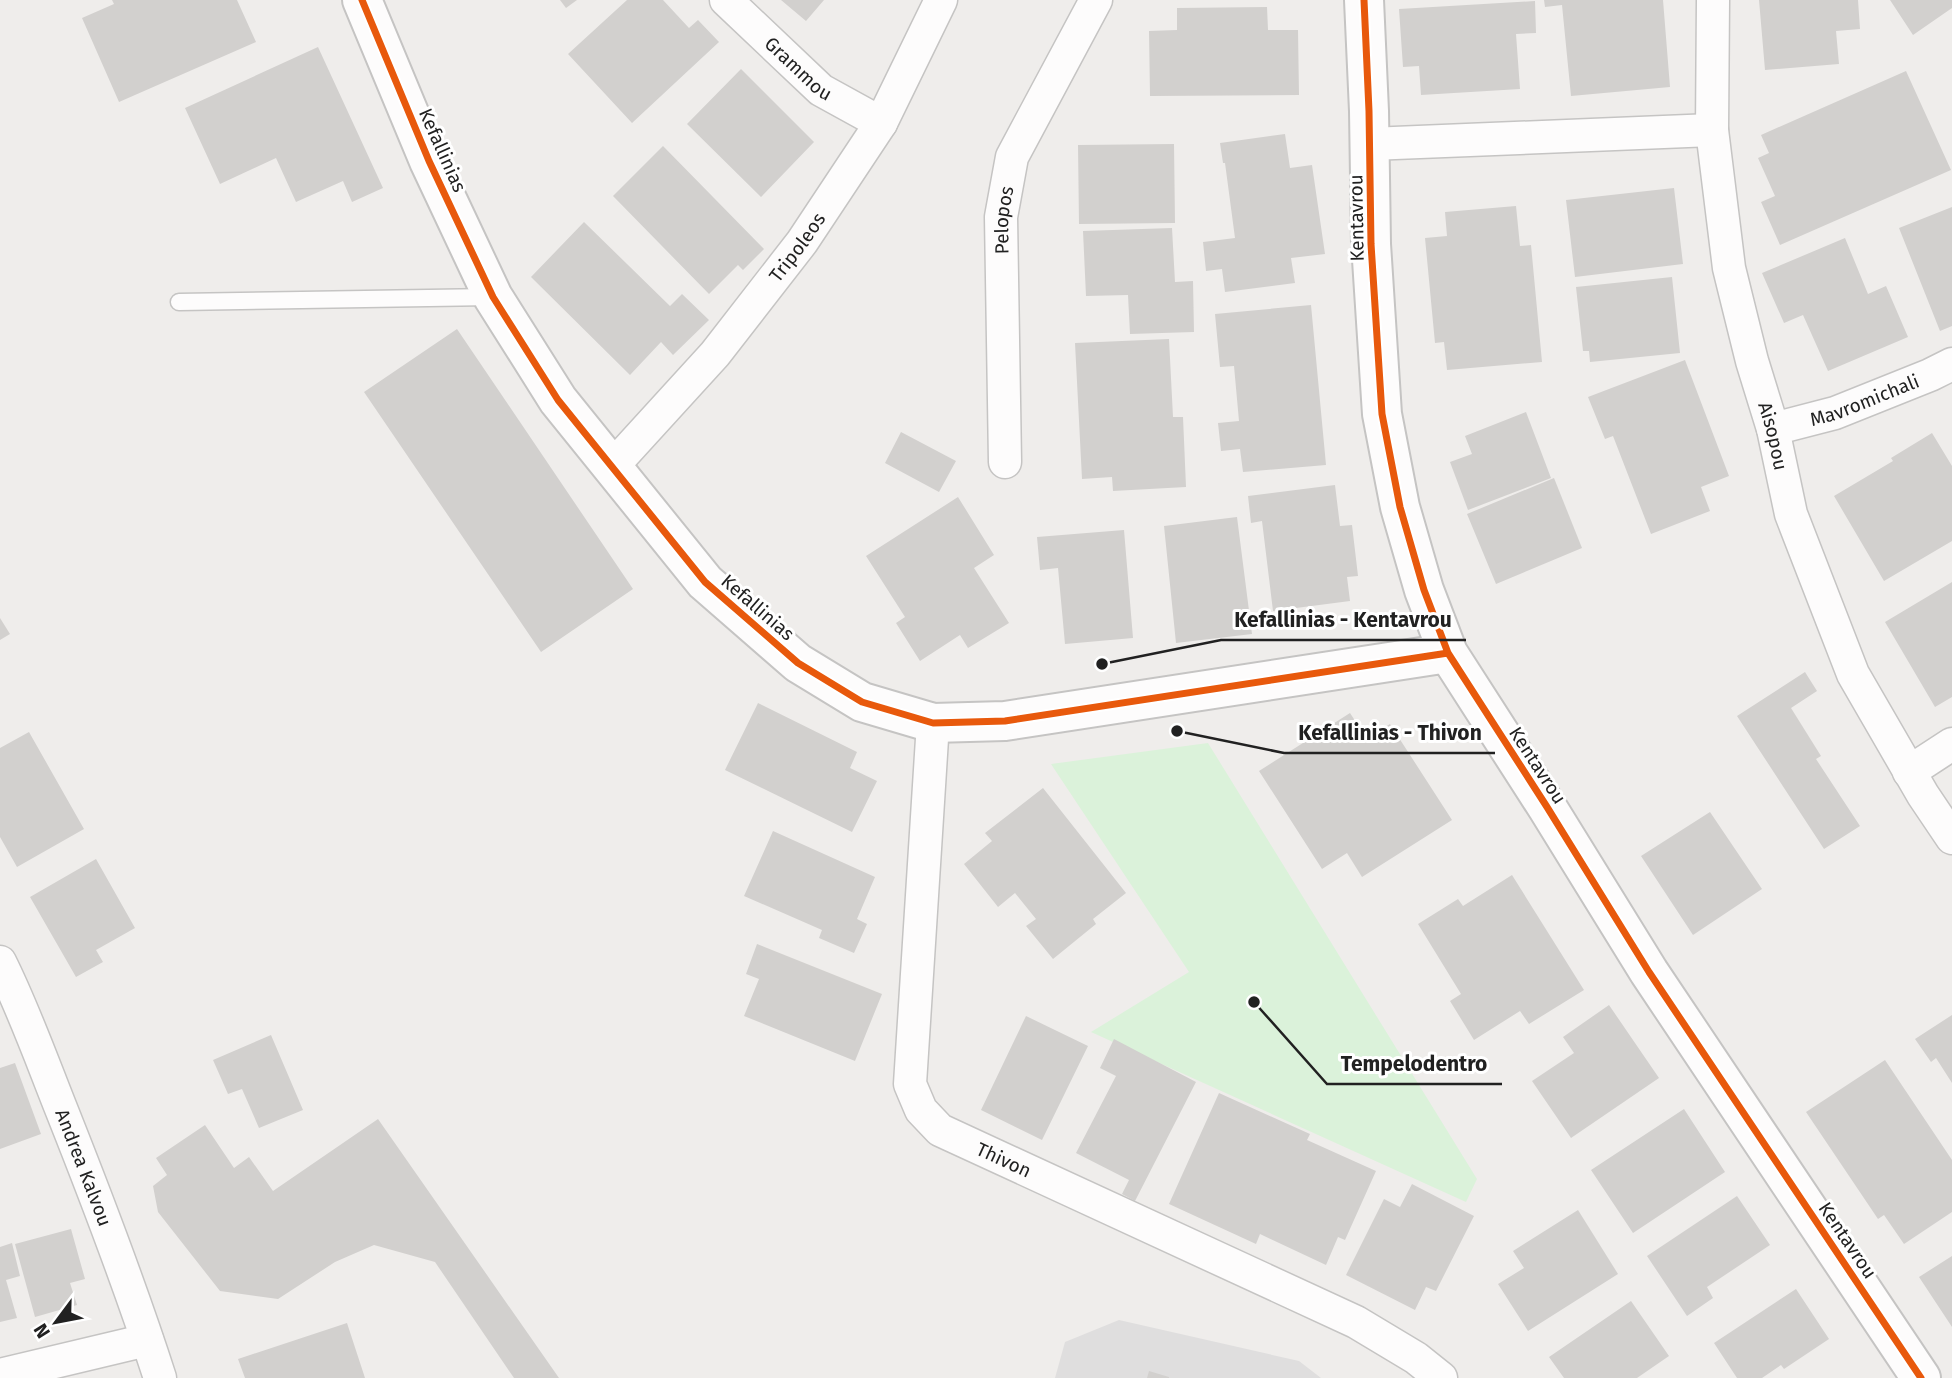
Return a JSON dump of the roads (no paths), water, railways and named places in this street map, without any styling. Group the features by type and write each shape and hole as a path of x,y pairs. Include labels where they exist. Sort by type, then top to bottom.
{"street":[{"name":"Kefallinias","path":"362,0 429,161 493,297 558,400 705,582 798,663 862,702 933,723 1005,721 1448,653"},
{"name":"Grammou","path":"726,0 821,90 881,123"},
{"name":"Tripoleos","path":"611,468 715,355 802,242 881,123 941,0"},
{"name":"Pelopos","path":"1005,462 1001,217 1012,157 1096,0"},
{"name":"Kentavrou","path":"1364,0 1371,244 1382,414 1400,507 1423,590 1448,653 1548,807 1649,972 1921,1378"},
{"name":"Aisopou","path":"1713,0 1713,130 1729,268 1752,361 1773,429 1791,514 1853,674 1909,772 1952,838"},
{"path":"1370,144 1713,130"},
{"name":"Mavromichali","path":"1773,429 1835,413 1952,364"},
{"name":"Thivon","path":"933,723 910,1084 921,1110 940,1130 1356,1322 1416,1358 1441,1378"},
{"path":"1909,772 1952,744"},
{"name":"Andrea Kalvou","path":"0,962 85,1167 160,1378"},
{"path":"0,1375 148,1340"}],"lane":[{"path":"179,302 493,297"}],"place":[{"name":"Kefallinias - Kentavrou","path":"1102,664"},
{"name":"Kefallinias - Thivon","path":"1177,731"},
{"name":"Tempelodentro","path":"1254,1002"}]}
